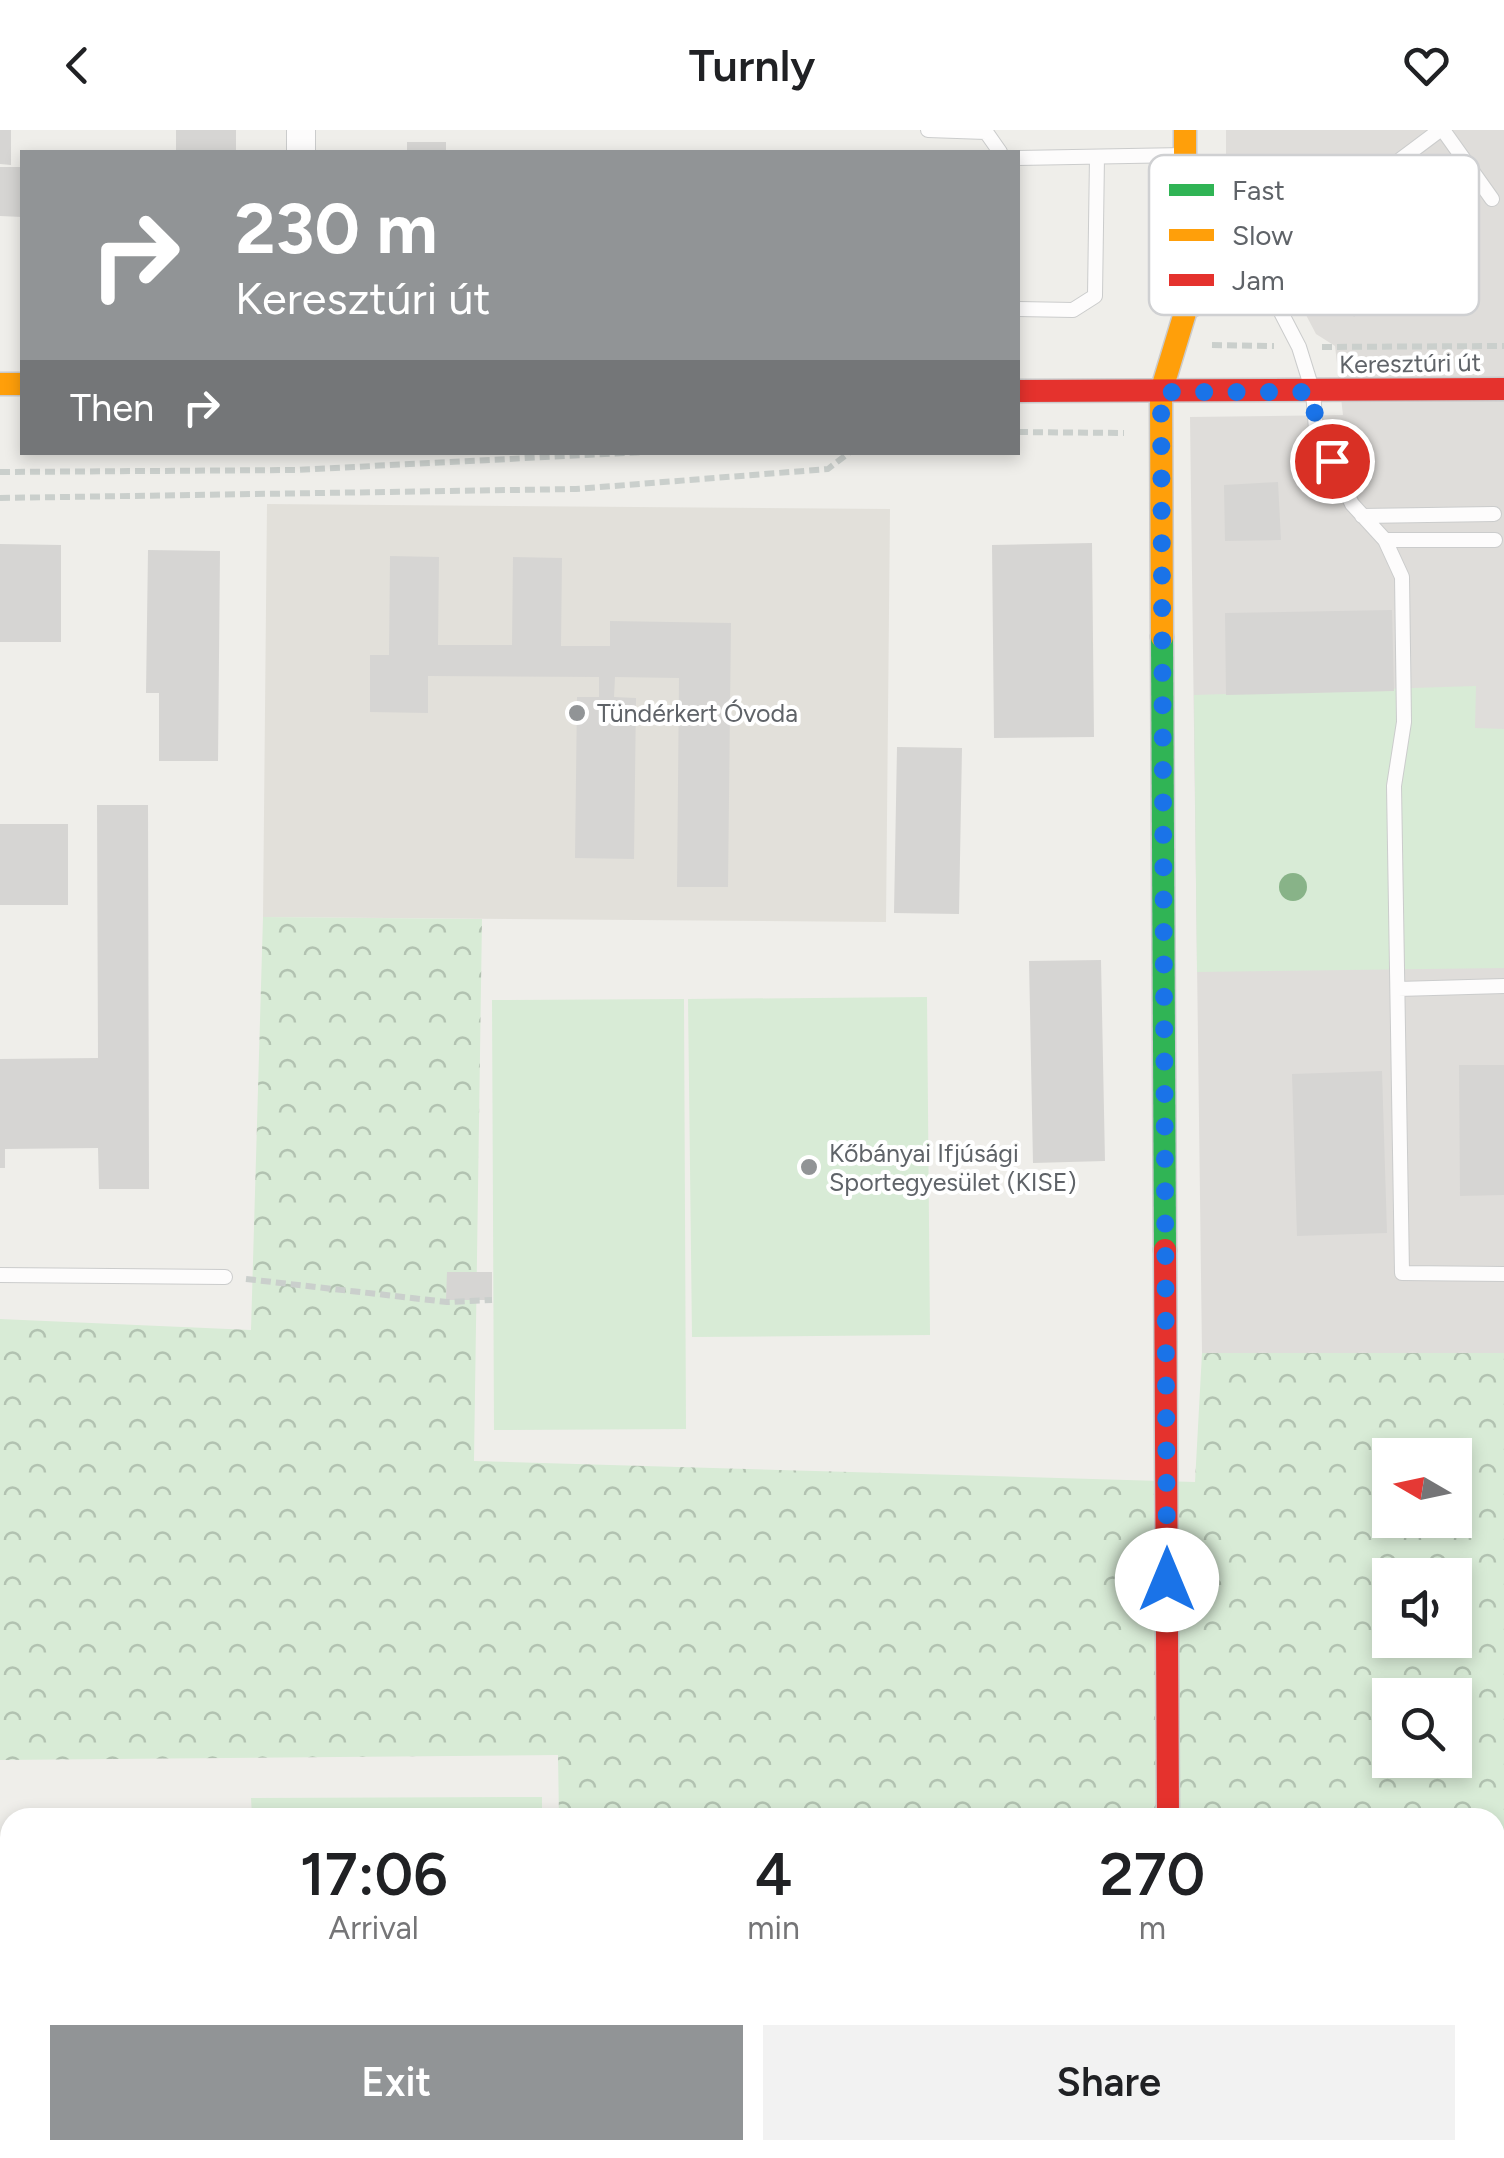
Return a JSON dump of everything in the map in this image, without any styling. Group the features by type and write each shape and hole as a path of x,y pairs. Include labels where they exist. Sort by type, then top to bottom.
{"street":[{"path":"1185,130 1185,155"},
{"path":"1168,1808 1161,392 1184,315"},
{"name":"Keresztúri út","path":"1020,391 1504,388"}],"lane":[{"path":"928,130 986,132 999,150"},
{"path":"1409,155 1442,130 1460,155"},
{"path":"1020,158 1149,156"},
{"path":"1020,309 1073,310 1095,296 1097,158"},
{"path":"1479,181 1492,199"},
{"path":"1282,315 1299,347 1313,392 1316,429 1362,516 1384,540 1402,577 1404,722 1394,786 1402,1274 1504,1274"},
{"path":"1362,516 1494,514"},
{"path":"1384,540 1494,540"},
{"path":"1398,988 1504,986"},
{"path":"0,1275 225,1276"}],"path":[{"path":"1176,344 1504,346"},
{"path":"1020,432 1161,434"},
{"path":"0,472 295,470 585,455"},
{"path":"0,498 576,488 828,469 846,455"},
{"path":"225,1276 446,1302 492,1300"}],"shaded area":[{"path":"1226,130 1504,130 1504,1353 1202,1353 1190,417 1343,415 1335,346 1316,334 1306,315 1479,315 1479,155 1226,155"},
{"name":"Tündérkert Óvoda","path":"267,504 890,509 886,922 263,917"}],"green space":[{"path":"1476,686 1475,728 1504,729 1504,968 1197,972 1194,695"},
{"path":"263,917 482,919 474,1461 1195,1482 1202,1353 1504,1353 1504,1808 559,1808 558,1755 0,1760 0,1319 251,1330"},
{"name":"Kőbányai Ifjúsági Sportegyesület (KISE)","path":"927,997 930,1335 692,1337 688,999"},
{"path":"684,999 686,1429 494,1430 492,1000"},
{"path":"542,1797 542,1808 252,1808 251,1798"}],"building":[{"path":"0,130 11,130 11,165 0,164"},
{"path":"176,130 236,130 236,150 176,150"},
{"path":"407,142 446,142 446,150 407,150"},
{"path":"0,167 20,167 20,217 0,216"},
{"path":"1278,482 1281,540 1225,541 1224,485"},
{"path":"1092,543 1094,737 994,738 992,545"},
{"path":"0,544 61,545 61,642 0,642"},
{"path":"148,550 220,551 218,761 159,761 159,693 146,693"},
{"path":"390,556 439,557 438,645 512,645 513,557 562,558 561,646 610,646 610,621 731,623 728,887 677,887 679,678 615,677 614,697 636,698 634,859 575,858 577,697 599,697 599,677 428,676 428,713 370,712 370,655 389,655"},
{"path":"1392,610 1394,691 1226,695 1225,613"},
{"path":"897,747 962,748 959,914 894,913"},
{"path":"97,805 148,805 149,1189 99,1189 98,1148 5,1149 5,1168 0,1168 0,1059 98,1058"},
{"path":"0,824 68,824 68,905 0,905"},
{"path":"1101,960 1105,1161 1033,1163 1029,961"},
{"path":"1459,1065 1504,1065 1504,1195 1460,1196"},
{"path":"1382,1071 1387,1233 1297,1236 1292,1074"},
{"path":"447,1272 492,1272 492,1300 446,1300"}],"traffic: fast":[{"path":"1162,637 1165,1250"}],"traffic: slow":[{"path":"1185,130 1185,155"},
{"path":"1162,637 1161,392 1184,315"},
{"path":"0,384 20,384"}],"traffic: jam":[{"path":"1020,391 1504,389"},
{"path":"1165,1250 1168,1808"}],"place":[{"name":"Tündérkert Óvoda","path":"577,713"},
{"name":"Kőbányai Ifjúsági Sportegyesület (KISE)","path":"809,1167"}],"route":[{"path":"1167,1580 1161,392 1313,392 1316,429 1332,461"}]}
